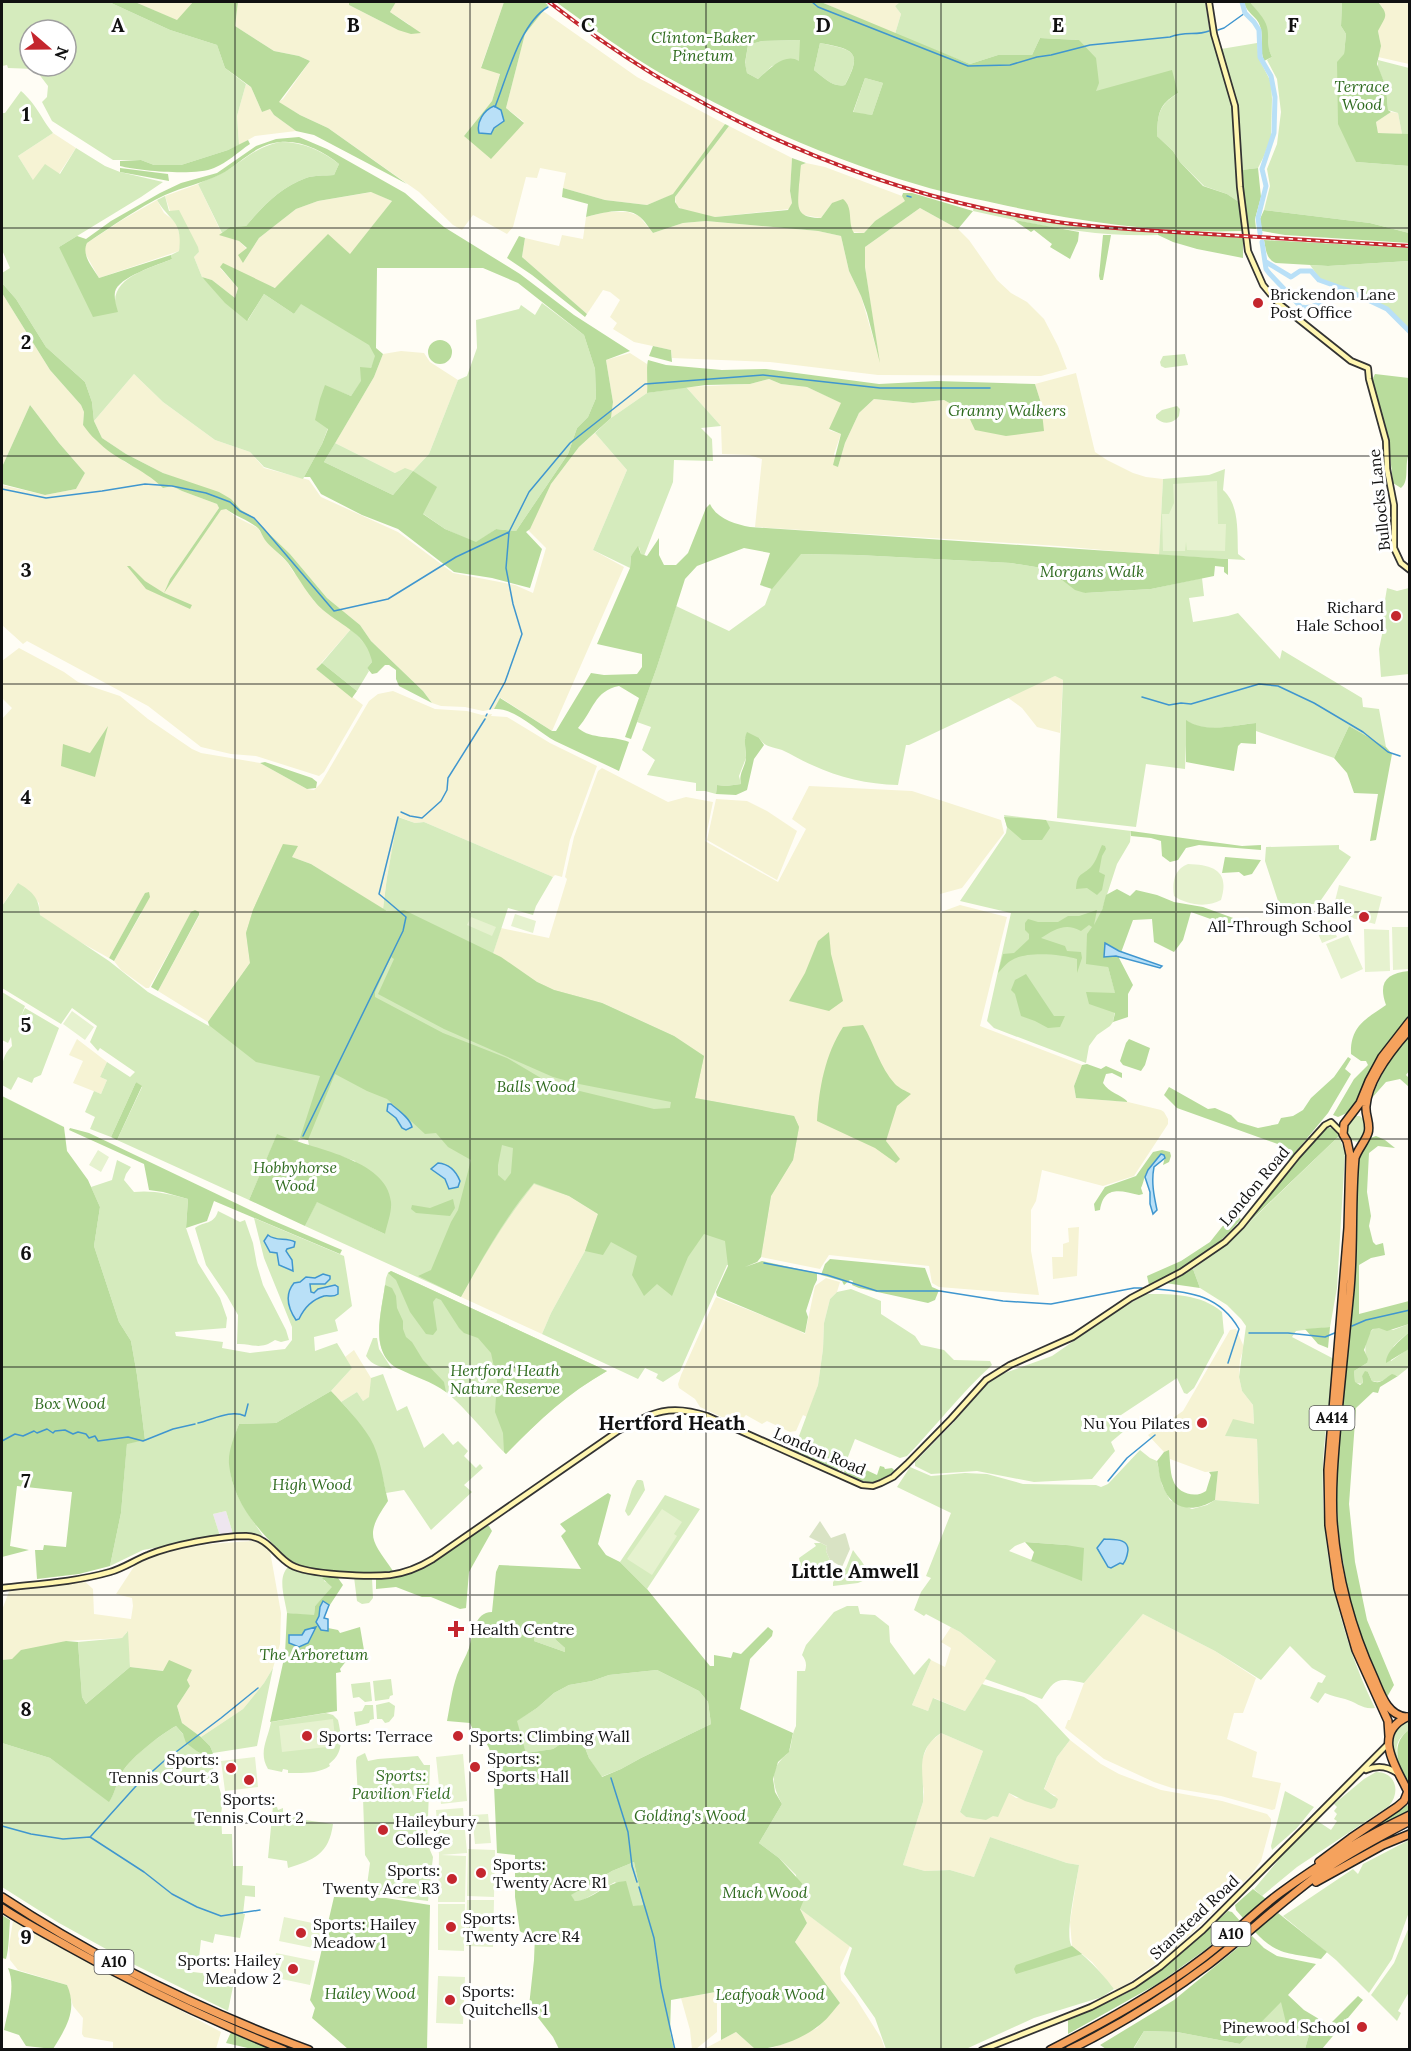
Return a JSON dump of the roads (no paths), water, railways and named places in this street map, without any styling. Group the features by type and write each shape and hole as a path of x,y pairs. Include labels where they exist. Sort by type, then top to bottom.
{"highway":[{"path":"1410,1021 1378,1063 1352,1115 1346,1121 1345,1138 1354,1144 1361,1143 1366,1137 1369,1128 1366,1101 1377,1076 1394,1048 1410,1029"},
{"path":"1352,1115 1366,1117"},
{"name":"A414","path":"1345,1138 1350,1155 1348,1239 1329,1449 1327,1493 1329,1525 1333,1565 1346,1619 1362,1666 1388,1721 1389,1736"},
{"name":"A414","path":"1361,1143 1354,1167 1352,1266 1333,1470 1334,1522 1342,1585 1361,1648 1389,1708 1397,1715 1408,1717"},
{"path":"1280,1894 1351,1838 1404,1801 1409,1793 1390,1756 1388,1744 1389,1736 1396,1724 1408,1717"},
{"name":"A10","path":"1050,2049 1122,2011 1174,1978 1204,1957 1280,1894 1376,1832 1410,1815"},
{"name":"A10","path":"1069,2049 1127,2019 1179,1985 1210,1963 1284,1901 1327,1869 1378,1837 1410,1821"},
{"path":"1284,1901 1383,1845 1410,1834"},
{"name":"A10","path":"2,1897 92,1951 233,2019 309,2049"},
{"name":"A10","path":"2,1908 104,1967 230,2028 283,2049"},
{"path":"283,2040 314,2049"}],"main road":[{"name":"Bullocks Lane","path":"1209,2 1214,34 1235,106 1239,179 1251,260 1269,294 1351,361 1368,368 1386,441 1394,505 1395,552 1399,560 1410,570"},
{"path":"1345,1138 1333,1123 1346,1121"},
{"name":"London Road","path":"2,1588 78,1579 109,1572 156,1552 238,1537 256,1537 263,1540 287,1562 300,1569 389,1575 421,1566 499,1515 552,1475 618,1431 646,1417 670,1410 687,1410 707,1416 862,1485 873,1486 893,1477 907,1464 986,1380 1010,1365 1073,1336 1131,1298 1181,1272 1225,1242 1313,1137 1328,1123 1333,1123"},
{"name":"Stanstead Road","path":"982,2049 1091,2007 1121,1993 1149,1975 1203,1930 1388,1744"},
{"path":"1360,1773 1374,1767 1384,1766 1400,1775"}],"water":[{"path":"494,106 501,110 504,121 494,128 491,134 479,133 482,117"},
{"path":"1105,943 1119,951 1162,966 1160,968 1116,956 1104,957"},
{"path":"388,1104 403,1114 412,1127 406,1130 402,1128 396,1118 387,1111"},
{"path":"1161,1154 1165,1158 1154,1167 1153,1173 1157,1210 1153,1214 1145,1177"},
{"path":"438,1163 449,1166 454,1171 460,1181 458,1187 449,1189 445,1179 431,1169"},
{"path":"268,1235 295,1242 294,1247 286,1251 292,1260 293,1271 279,1265 277,1253 270,1252 264,1241"},
{"path":"323,1274 330,1276 330,1279 325,1284 310,1284 311,1292 335,1285 338,1287 338,1294 315,1300 296,1320 288,1302 291,1288 294,1283 306,1277 315,1278"},
{"path":"1104,1539 1120,1540 1126,1543 1128,1550 1123,1564 1108,1567 1097,1548"},
{"path":"323,1601 329,1605 324,1618 328,1619 328,1631 321,1630 316,1622"},
{"path":"316,1627 308,1643 299,1647 289,1643 289,1635 302,1635 305,1630"}],"waterway":[{"path":"812,2 818,7 968,66 1010,65 1090,45 1209,31"},
{"path":"1242,2 1245,13 1259,30 1260,57 1271,76 1275,97 1274,133 1262,169 1266,186 1258,218 1260,233"},
{"path":"495,107 522,38 538,15 548,7"},
{"path":"1218,30 1245,13"},
{"path":"907,196 911,197"},
{"path":"1262,242 1266,269 1301,307 1317,305 1339,289"},
{"path":"1266,262 1291,277 1300,271 1311,271 1319,280 1387,309 1410,332"},
{"path":"490,709 505,682 522,634 506,568 509,532 529,492 570,443 645,384 763,375 880,388 990,388"},
{"path":"2,489 46,498 145,484 172,486 206,493 230,502 240,511 254,518 334,611 388,599 456,557 509,532"},
{"path":"1142,697 1169,705 1191,704 1259,684 1278,686 1314,703 1363,732 1388,752 1400,756"},
{"path":"401,812 422,818 441,801 447,790 448,778 485,719"},
{"path":"303,1136 403,931 406,917 379,894 398,817"},
{"path":"764,1263 827,1275 877,1291 940,1291 1003,1301 1051,1304 1142,1288"},
{"path":"1156,1289 1193,1294 1223,1309 1239,1329 1228,1363"},
{"path":"1352,1326 1366,1320 1410,1310"},
{"path":"1249,1333 1288,1333 1325,1337 1337,1332"},
{"path":"198,1423 228,1414 245,1416 248,1404"},
{"path":"2,1441 15,1434 23,1436 47,1429 53,1433 65,1430 73,1434 78,1432 86,1434 89,1438 95,1436 98,1441 128,1437 143,1441 173,1429 195,1424"},
{"path":"1108,1481 1127,1458 1155,1435"},
{"path":"91,1836 136,1786 164,1761 258,1688"},
{"path":"611,1778 628,1832 632,1866 637,1882"},
{"path":"2,1826 63,1839 90,1837 144,1872 172,1894 221,1916 260,1910"},
{"path":"639,1887 654,1938 661,1987 675,2050"}],"railway":[{"path":"549,2 605,43 664,81 725,115 788,145 853,171 920,192 988,209 1057,222 1151,231 1410,246"}],"place":[{"name":"Brickendon Lane Post Office","path":"1258,303"},
{"name":"Richard Hale School","path":"1396,616"},
{"name":"Simon Balle All-Through School","path":"1364,917"},
{"name":"Nu You Pilates","path":"1202,1423"},
{"name":"Health Centre","path":"456,1629"},
{"name":"Sports: Terrace","path":"307,1736"},
{"name":"Sports: Climbing Wall","path":"458,1736"},
{"name":"Sports: Sports Hall","path":"475,1767"},
{"name":"Sports: Tennis Court 3","path":"231,1768"},
{"name":"Sports: Tennis Court 2","path":"249,1780"},
{"name":"Haileybury College","path":"383,1830"},
{"name":"Sports: Twenty Acre R1","path":"481,1873"},
{"name":"Sports: Twenty Acre R3","path":"452,1879"},
{"name":"Sports: Twenty Acre R4","path":"451,1927"},
{"name":"Sports: Hailey Meadow 1","path":"301,1933"},
{"name":"Sports: Hailey Meadow 2","path":"293,1969"},
{"name":"Sports: Quitchells 1","path":"450,2000"},
{"name":"Pinewood School","path":"1362,2027"}],"district":[{"name":"Hertford Heath","path":"672,1423"},
{"name":"Little Amwell","path":"855,1571"}],"park label":[{"name":"Clinton-Baker Pinetum","path":"703,46"},
{"name":"Terrace Wood","path":"1362,95"},
{"name":"Granny Walkers","path":"1007,410"},
{"name":"Morgans Walk","path":"1092,571"},
{"name":"Balls Wood","path":"536,1086"},
{"name":"Hobbyhorse Wood","path":"295,1176"},
{"name":"Hertford Heath Nature Reserve","path":"505,1379"},
{"name":"Box Wood","path":"70,1403"},
{"name":"High Wood","path":"312,1484"},
{"name":"The Arboretum","path":"314,1654"},
{"name":"Sports: Pavilion Field","path":"401,1784"},
{"name":"Golding's Wood","path":"690,1815"},
{"name":"Much Wood","path":"765,1892"},
{"name":"Hailey Wood","path":"370,1993"},
{"name":"Leafyoak Wood","path":"770,1994"}]}
